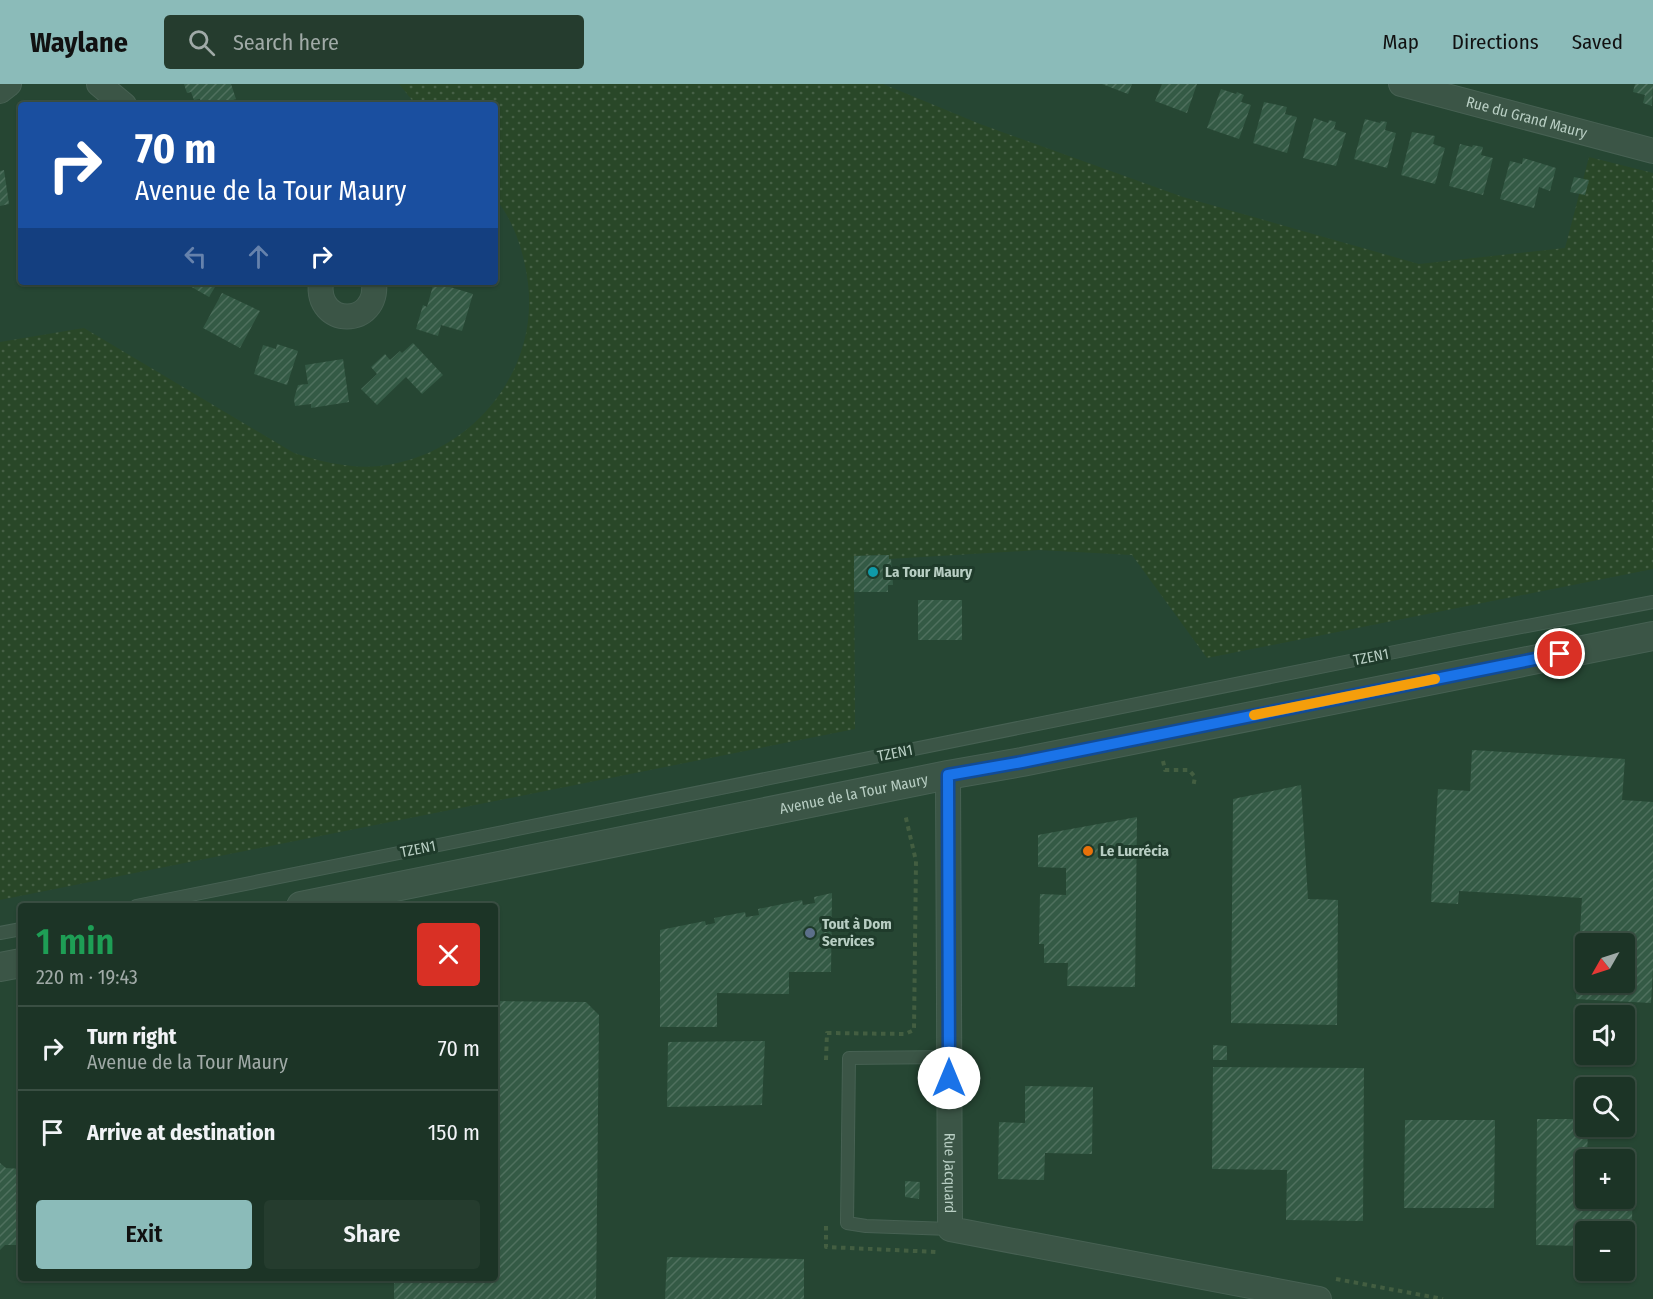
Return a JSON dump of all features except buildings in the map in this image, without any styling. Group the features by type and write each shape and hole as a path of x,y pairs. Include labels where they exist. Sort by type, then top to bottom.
{"street":[{"path":"0,91 9,84"},
{"path":"99,84 120,102"},
{"name":"Rue du Grand Maury","path":"1401,84 1653,151"},
{"path":"321,285 322,300 327,308 334,314 344,317 353,317 369,308 373,300 374,285"},
{"name":"Avenue de la Tour Maury","path":"316,903 1653,636"},
{"name":"Rue Jacquard","path":"948,775 950,1229 1324,1288"},
{"path":"0,967 18,964"}],"lane":[{"name":"TZEN1","path":"151,903 1459,639 1653,602"},
{"path":"0,933 18,930"},
{"path":"949,1057 849,1058 847,1223 867,1226 950,1229"}],"path":[{"path":"1163,762 1165,770 1189,770 1195,777 1193,788"},
{"path":"1324,1288 1443,1299"}],"green space":[{"path":"399,84 883,84 980,124 1183,197 1419,264 1565,248 1589,157 1653,173 1653,569 1207,658 1132,555 1039,550 889,559 888,555 854,556 855,729 0,900 0,342 84,328 294,453 326,462 347,466 380,466 413,459 443,446 469,427 492,404 510,378 522,348 528,316 528,283 518,238 498,202 498,102 414,102"}],"slow traffic":[{"path":"1254,715 1435,679"}],"place":[{"name":"La Tour Maury","path":"873,572"},
{"name":"Le Lucrécia","path":"1088,851"},
{"name":"Tout à Dom Services","path":"810,933"}],"route":[{"path":"949,1078 948,775 1560,654"}]}
